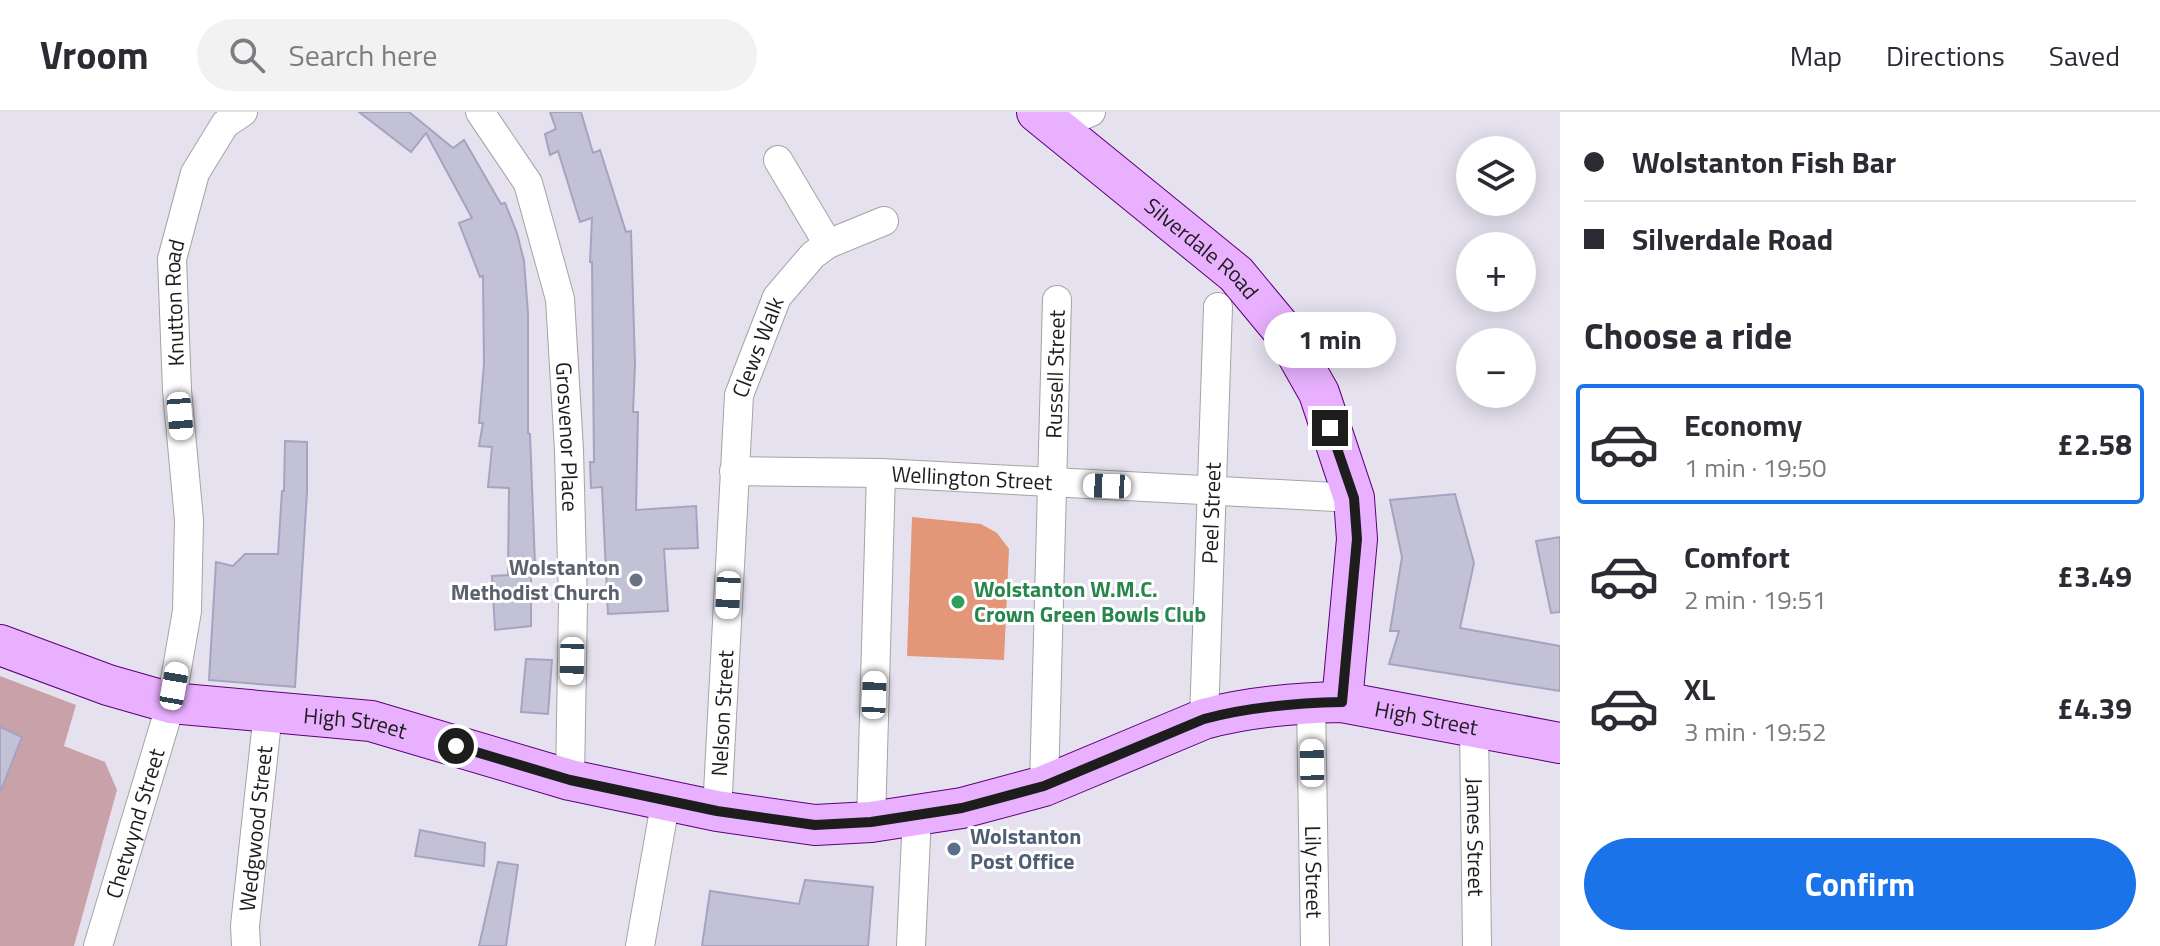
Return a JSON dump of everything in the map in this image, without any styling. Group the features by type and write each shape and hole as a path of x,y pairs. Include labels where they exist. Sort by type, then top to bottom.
{"main road":[{"name":"Silverdale Road","path":"1061,117 1236,274 1285,333 1319,393 1354,498 1357,539 1326,702"},
{"name":"High Street","path":"0,645 108,685 171,703 371,721 570,780 717,811 815,825 871,822 962,808 1044,786 1204,719 1231,712 1326,702 1560,743"}],"street":[{"name":"Knutton Road","path":"171,703 187,611 189,520 177,390 172,259 195,173 225,124 243,112"},
{"name":"Grosvenor Place","path":"480,112 528,183 560,299 569,450 573,602 570,780"},
{"path":"778,160 828,244"},
{"name":"Clews Walk","path":"734,471 739,395 777,297 813,255 828,244 884,221"},
{"name":"Russell Street","path":"1044,786 1057,300"},
{"name":"Peel Street","path":"1204,719 1218,307"},
{"name":"Wellington Street","path":"734,471 881,473 1354,498"},
{"name":"Nelson Street","path":"717,811 734,471"},
{"path":"871,822 881,473"},
{"name":"Lily Street","path":"1315,946 1326,702"},
{"name":"Chetwynd Street","path":"98,946 171,703"},
{"name":"Wedgwood Street","path":"246,946 245,926 268,712"},
{"name":"James Street","path":"1474,727 1477,946"},
{"path":"640,946 666,799"},
{"path":"911,946 917,815"}],"shaded area":[{"name":"Wolstanton W.M.C. Crown Green Bowls Club","path":"912,517 981,524 997,533 1009,549 1004,660 907,656"},
{"path":"0,676 76,705 64,746 105,762 117,790 74,946 0,946"}],"building":[{"path":"359,112 409,112 453,148 464,140 501,204 505,203 517,233 524,261 528,313 528,433 535,565 531,565 531,626 495,630 492,576 508,575 509,488 488,487 492,447 479,446 483,423 479,423 484,364 483,276 480,277 459,223 472,218 426,133 411,152"},
{"path":"550,112 581,112 593,153 600,150 626,232 631,231 635,364 633,412 638,412 636,510 696,506 698,548 664,549 668,611 608,614 602,487 591,488 590,462 594,462 592,218 580,222 558,151 550,155 545,134 556,129"},
{"path":"285,441 307,442 307,492 295,687 209,680 216,562 233,566 245,554 278,554"},
{"path":"1455,494 1474,563 1460,628 1560,646 1560,691 1389,664 1399,631 1390,631 1402,557 1390,500"},
{"path":"1560,537 1560,612 1551,613 1536,541"},
{"path":"526,659 552,660 548,714 521,712"},
{"path":"0,727 22,737 1,790 0,790"},
{"path":"420,830 485,843 484,866 415,856"},
{"path":"498,862 518,865 506,946 479,946"},
{"path":"805,880 873,887 868,946 702,946 710,891 799,904"}],"place":[{"name":"Wolstanton Methodist Church","path":"636,580"},
{"name":"Wolstanton W.M.C. Crown Green Bowls Club","path":"958,602"},
{"name":"Wolstanton Post Office","path":"954,849"}],"route":[{"path":"456,746 570,780 717,811 815,825 871,822 962,808 1044,786 1204,719 1231,712 1311,702 1342,702 1357,539 1354,498 1330,428"}]}
